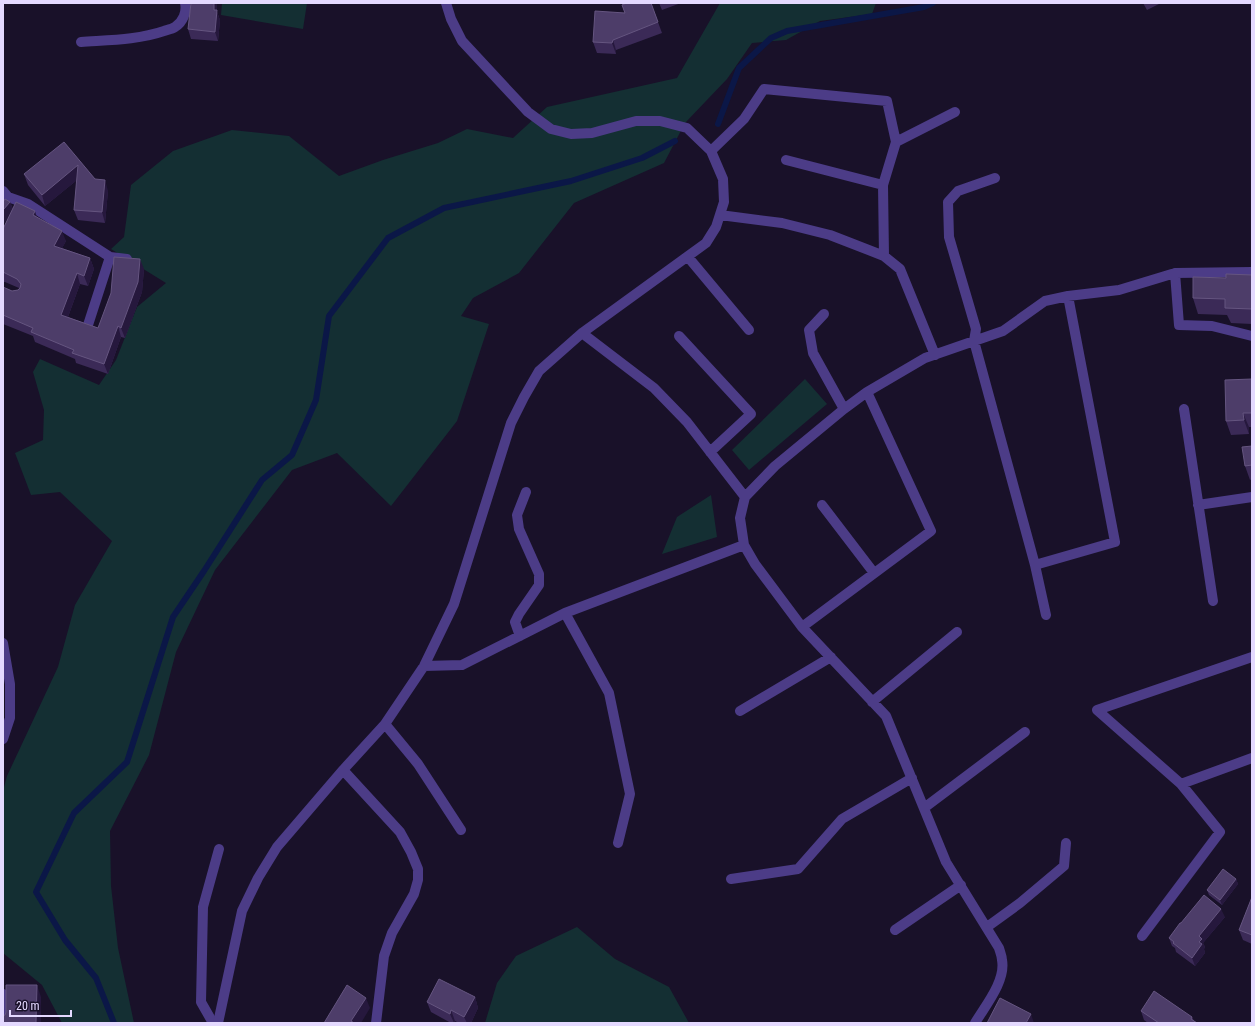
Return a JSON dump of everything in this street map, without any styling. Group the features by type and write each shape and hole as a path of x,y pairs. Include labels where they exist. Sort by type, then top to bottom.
{"street":[{"path":"82,42 152,35 175,27 183,20 186,8 185,3"},
{"path":"218,1023 242,911 258,878 277,848 343,770 385,724 424,666 454,604 511,423 539,371 582,333 688,258 706,243 716,227 724,202 723,179 711,151 687,128 660,121 636,121 592,133 571,134 551,129 528,112 462,41 451,19 446,3"},
{"path":"711,151 744,119 764,89 887,101 896,142 883,185 884,256"},
{"path":"896,142 954,112"},
{"path":"786,160 883,185"},
{"path":"995,178 958,191 948,202 949,237 976,329 974,341 1036,565 1046,615"},
{"path":"3,207 6,194 28,204 110,258 132,259"},
{"path":"720,215 782,223 830,234 884,256 900,269 935,355"},
{"path":"88,325 110,258"},
{"path":"688,258 749,330"},
{"path":"974,1023 1001,978 1002,961 999,948 946,862 886,716 802,627 755,564 744,545 740,518 745,497 775,466 844,408 867,392 925,358 1003,331 1045,301 1068,296 1119,290 1175,273 1252,272"},
{"path":"1175,273 1179,325 1212,326 1252,336"},
{"path":"1036,565 1115,542 1068,296"},
{"path":"824,314 809,330 813,354 844,408"},
{"path":"582,333 654,388 687,422 745,497"},
{"path":"679,336 751,414 710,452"},
{"path":"802,627 931,530 867,392"},
{"path":"1184,409 1213,601"},
{"path":"520,636 515,622 539,585 539,574 519,529 517,515 526,492"},
{"path":"1198,504 1252,497"},
{"path":"822,505 874,573"},
{"path":"424,666 462,665 565,613 744,545"},
{"path":"565,613 609,693 630,794 618,843"},
{"path":"872,702 957,632"},
{"path":"3,643 10,684 10,718 3,739"},
{"path":"740,711 831,657"},
{"path":"1142,936 1220,832 1181,784 1097,710 1252,657"},
{"path":"385,724 418,764 461,830"},
{"path":"924,808 1025,732"},
{"path":"1181,784 1252,758"},
{"path":"343,770 400,832 418,869 418,880 414,894 392,933 384,956 376,1023"},
{"path":"731,879 798,870 842,819 912,778"},
{"path":"987,927 1020,903 1064,866 1066,843"},
{"path":"213,1023 201,1002 203,907 219,849"},
{"path":"895,930 961,885"},
{"path":"3,994 4,1023"}],"green space":[{"path":"222,3 307,3 303,29 221,15"},
{"path":"720,3 876,3 872,14 820,21 786,40 752,43 727,79 685,123 664,163 574,203 519,273 473,298 461,316 489,324 457,421 391,506 337,453 292,470 215,570 176,652 149,755 110,831 111,886 118,948 134,1023 62,1023 42,985 3,953 3,791 7,776 58,667 75,605 112,541 60,492 31,495 15,453 43,440 44,410 33,372 40,359 99,385 116,360 137,307 166,283 111,249 124,237 131,185 173,151 232,130 289,136 339,176 383,160 438,143 467,129 513,138 547,107 677,78"},
{"path":"805,379 827,404 749,470 732,450"},
{"path":"711,495 717,537 662,554 677,517"},
{"path":"577,927 615,959 669,987 689,1023 485,1023 497,983 516,956"}],"building":[{"path":"191,3 214,3 214,10 217,10 215,32 188,29"},
{"path":"626,3 651,3 658,22 613,40 612,43 593,42 595,11 625,13 622,5"},
{"path":"64,142 95,179 105,180 102,212 74,210 78,165 42,195 24,174"},
{"path":"5,199 10,202 3,210 3,202"},
{"path":"16,202 35,211 33,215 62,231 54,246 90,258 84,276 77,273 61,315 98,328 111,293 114,257 140,259 138,282 121,328 118,326 104,364 72,353 74,350 31,332 33,328 3,315 3,287 12,291 18,290 21,284 17,279 3,272 3,229"},
{"path":"1226,274 1252,275 1252,309 1225,308 1225,299 1193,298 1193,277 1226,278"},
{"path":"1252,379 1252,413 1243,413 1244,420 1226,421 1225,380"},
{"path":"1252,446 1252,465 1245,466 1242,447"},
{"path":"1223,869 1236,879 1220,900 1207,890"},
{"path":"1204,895 1221,909 1199,936 1202,939 1199,942 1202,944 1192,958 1169,938"},
{"path":"1252,897 1252,935 1239,930"},
{"path":"439,979 475,997 464,1017 451,1010 450,1014 427,1002"},
{"path":"6,985 37,985 36,1023 3,1023 3,1016 6,1012"},
{"path":"347,985 366,998 351,1021 354,1023 324,1023"},
{"path":"1154,991 1192,1017 1191,1019 1197,1023 1159,1023 1141,1011"},
{"path":"1000,998 1031,1014 1026,1023 987,1023"}],"waterway":[{"path":"718,124 739,68 771,38 787,31 924,7 933,3"},
{"path":"114,1023 96,978 65,940 36,892 74,813 127,762 173,617 262,480 292,455 316,400 329,316 388,238 444,208 571,181 642,158 675,141"}]}
